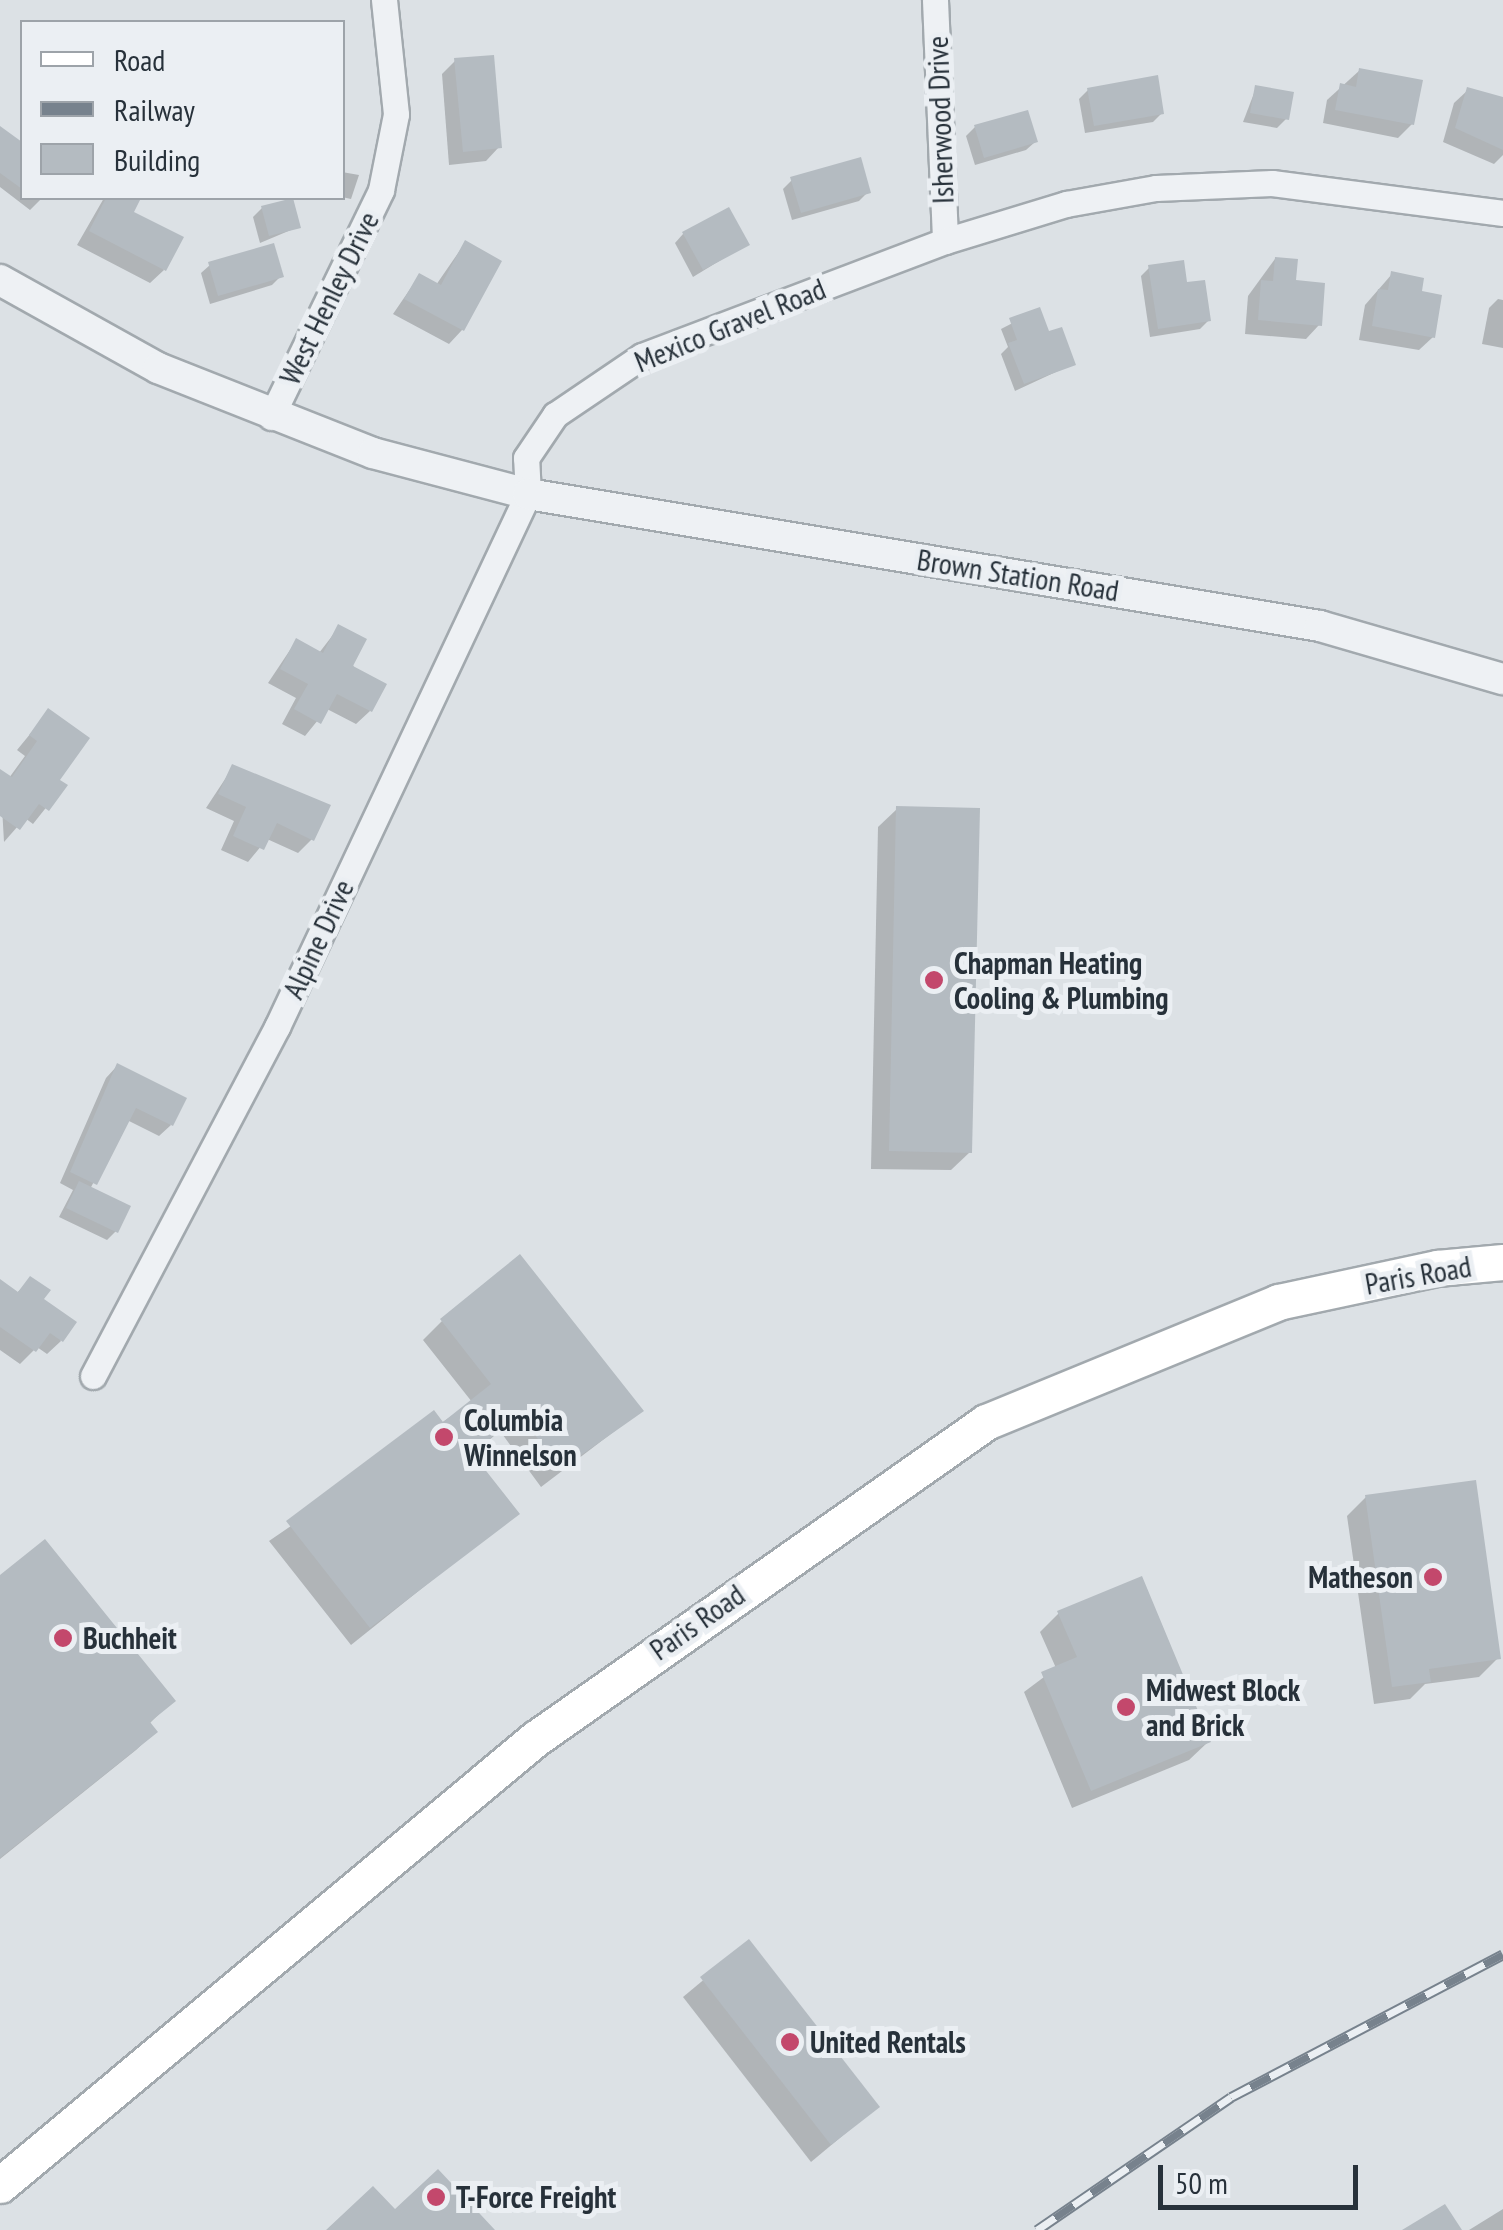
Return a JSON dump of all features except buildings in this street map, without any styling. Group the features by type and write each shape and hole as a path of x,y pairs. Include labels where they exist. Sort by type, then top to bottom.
{"main road":[{"name":"Paris Road","path":"0,2185 535,1739 986,1422 1278,1302 1437,1268 1503,1262"}],"street":[{"name":"West Henley Drive","path":"271,417 381,190 396,114 384,0"},
{"name":"Isherwood Drive","path":"935,0 946,241"},
{"name":"Mexico Gravel Road","path":"528,494 526,458 555,414 642,356 946,241 1066,204 1156,188 1272,182 1503,213"},
{"path":"0,280 158,368 271,417 528,494"},
{"name":"Brown Station Road","path":"528,494 1320,626 1503,678"},
{"name":"Alpine Drive","path":"93,1376 277,1027 528,494"}],"railway":[{"path":"1037,2230 1231,2097 1503,1954"}],"place":[{"name":"Chapman Heating Cooling & Plumbing","path":"934,980"},
{"name":"Columbia Winnelson","path":"444,1437"},
{"name":"Matheson","path":"1433,1577"},
{"name":"Buchheit","path":"63,1638"},
{"name":"Midwest Block and Brick","path":"1126,1707"},
{"name":"United Rentals","path":"790,2042"},
{"name":"T-Force Freight","path":"436,2197"}]}
